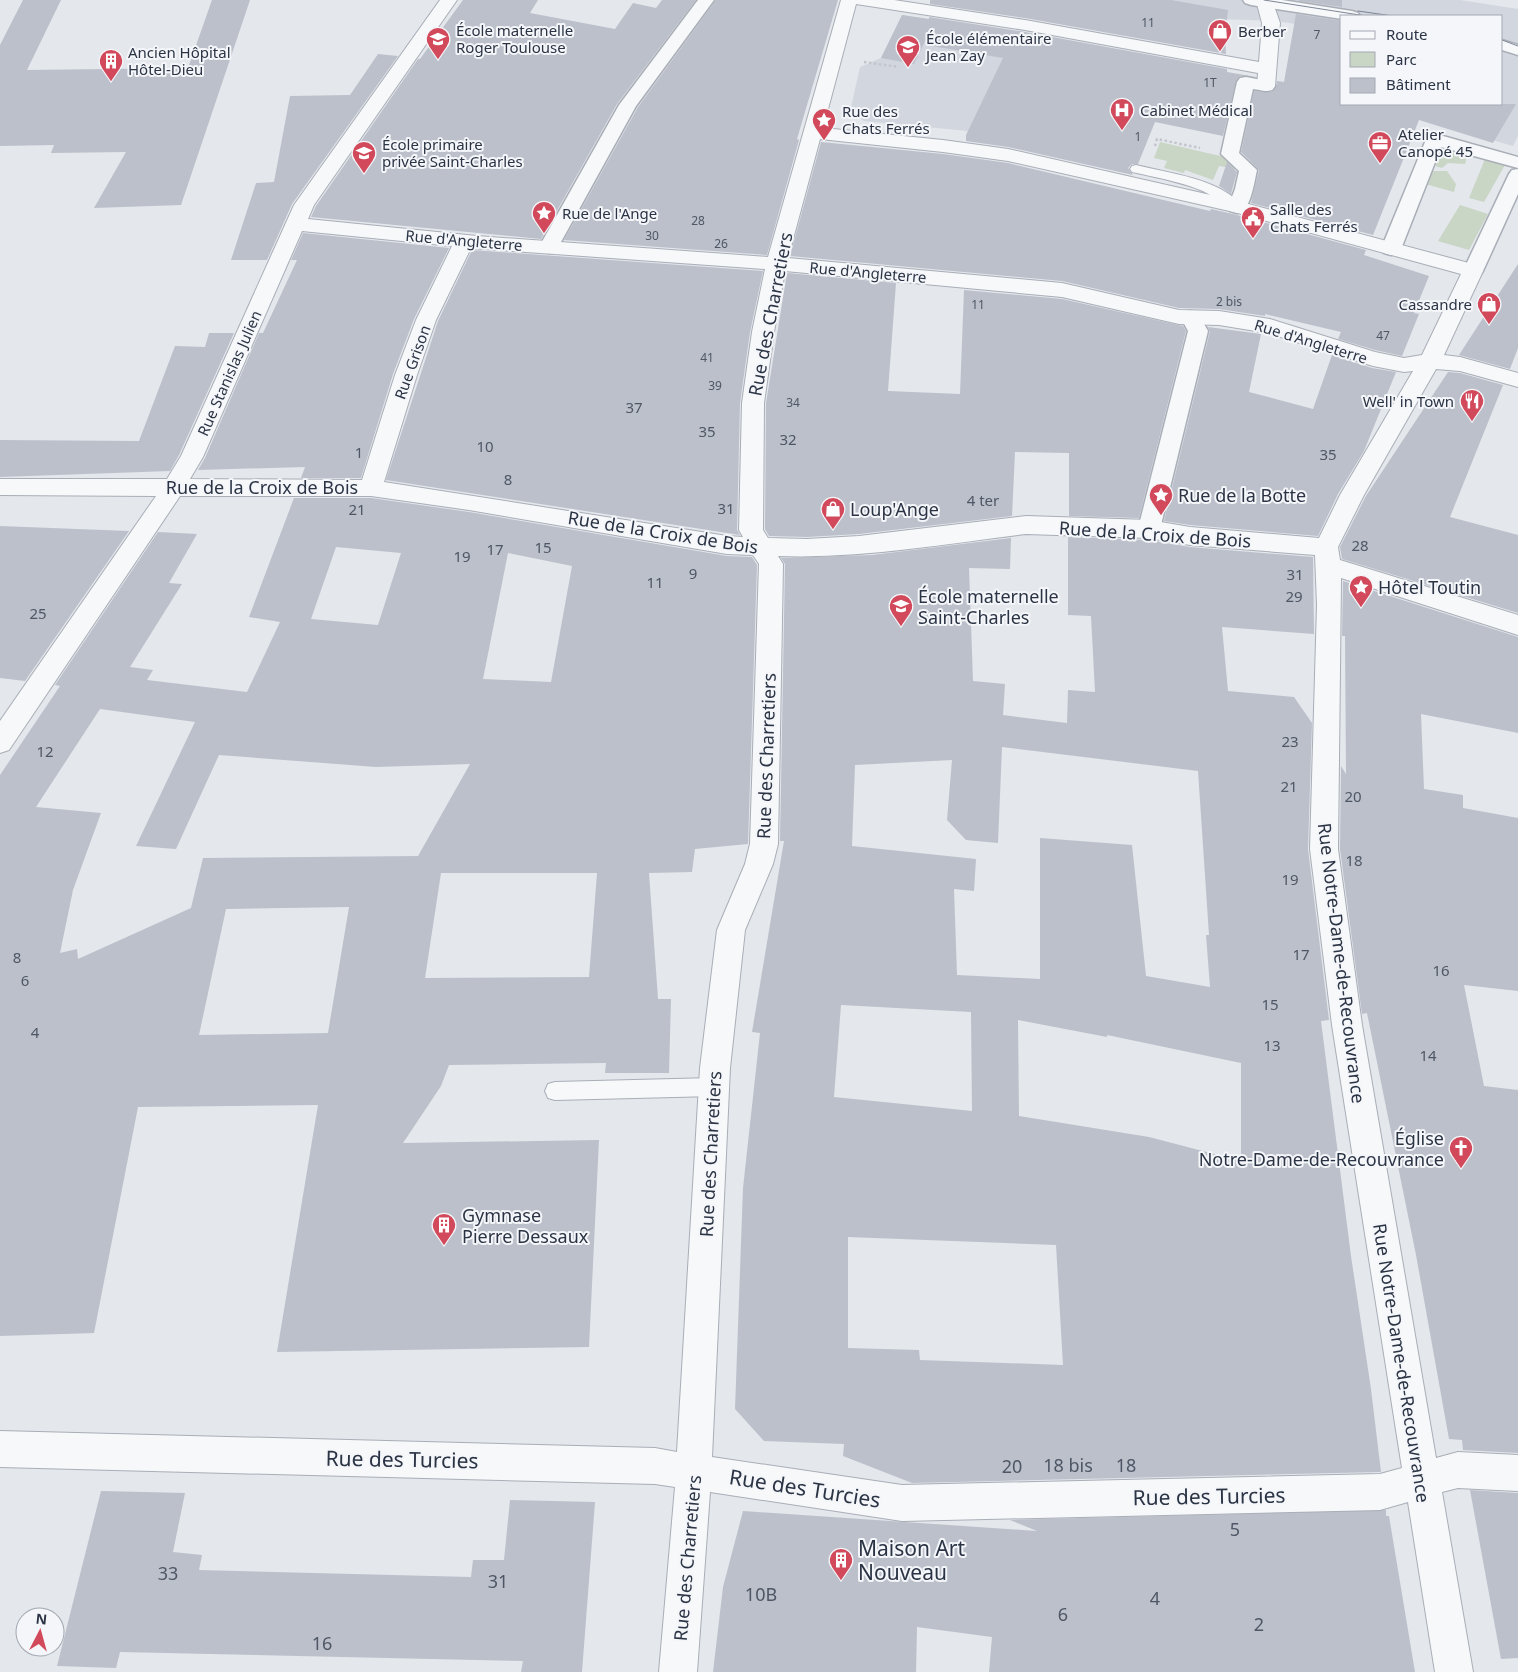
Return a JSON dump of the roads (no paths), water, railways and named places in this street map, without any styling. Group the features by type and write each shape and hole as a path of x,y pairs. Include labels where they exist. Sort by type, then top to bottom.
{"street":[{"name":"Rue Stanislas Julien","path":"0,742 174,488 192,457 304,205 449,0"},
{"path":"548,247 628,105 706,0"},
{"name":"Rue des Charretiers","path":"678,1672 694,1471 714,1087 731,930 759,864 764,844 771,564 751,530 753,403 763,332 776,264 849,0"},
{"path":"861,0 1025,25 1267,77"},
{"path":"1260,1 1270,23 1267,77"},
{"path":"1260,1 1346,15"},
{"path":"1503,45 1518,50"},
{"path":"1237,207 1244,189 1248,170 1230,154 1246,82 1267,77"},
{"path":"813,133 943,146 1008,155 1237,207 1473,271"},
{"path":"1391,249 1434,142 1443,141 1518,164"},
{"name":"Rue Notre-Dame-de-Recouvrance","path":"1454,1672 1347,1025 1324,849 1327,557 1335,532 1352,495 1431,361 1518,174"},
{"name":"Rue d'Angleterre","path":"296,224 464,241 776,264 1062,290 1179,317 1219,318 1270,326 1355,355 1393,363 1404,365 1431,361 1460,364 1518,380"},
{"name":"Rue Grison","path":"370,488 409,366 426,320 464,241"},
{"path":"1149,530 1198,331 1191,318"},
{"name":"Rue de la Croix de Bois","path":"0,487 370,488 478,503 728,545 762,548 859,546 1026,525 1149,530 1327,557 1346,570 1518,625"},
{"name":"Rue des Turcies","path":"0,1449 655,1466 902,1503 1380,1492 1458,1470 1518,1473"}],"lane":[{"path":"1136,169 1191,183 1222,195 1237,207"},
{"path":"555,1091 714,1087"}],"tram line":[{"path":"1264,0 1360,15"},
{"path":"1358,11 1386,15"},
{"path":"1503,40 1518,46"}],"place":[{"name":"Berber","path":"1220,52"},
{"name":"École maternelle Roger Toulouse","path":"438,60"},
{"name":"École élémentaire Jean Zay","path":"908,68"},
{"name":"Ancien Hôpital Hôtel-Dieu","path":"111,82"},
{"name":"Cabinet Médical","path":"1122,131"},
{"name":"Rue des Chats Ferrés","path":"824,141"},
{"name":"Atelier Canopé 45","path":"1380,164"},
{"name":"École primaire privée Saint-Charles","path":"364,174"},
{"name":"Rue de l'Ange","path":"544,234"},
{"name":"Salle des Chats Ferrés","path":"1253,239"},
{"name":"Cassandre","path":"1489,325"},
{"name":"Well' in Town","path":"1472,422"},
{"name":"Rue de la Botte","path":"1161,516"},
{"name":"Loup'Ange","path":"833,530"},
{"name":"Hôtel Toutin","path":"1361,608"},
{"name":"École maternelle Saint-Charles","path":"901,627"},
{"name":"Église Notre-Dame-de-Recouvrance","path":"1461,1169"},
{"name":"Gymnase Pierre Dessaux","path":"444,1246"},
{"name":"Maison Art Nouveau","path":"841,1581"}]}
